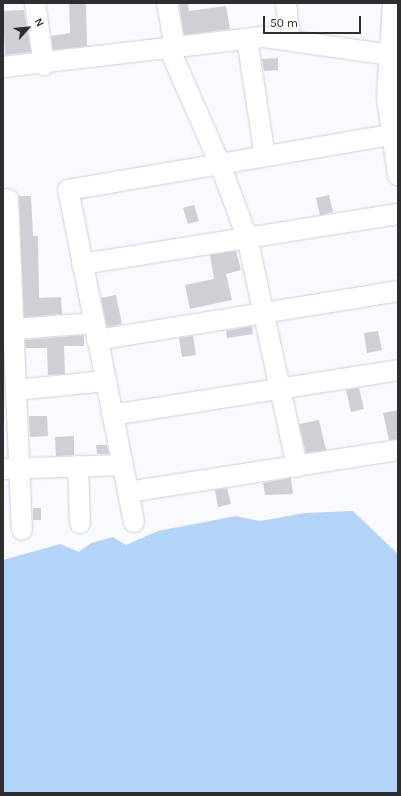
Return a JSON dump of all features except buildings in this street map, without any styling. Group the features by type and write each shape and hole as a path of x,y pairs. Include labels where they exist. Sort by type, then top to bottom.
{"street":[{"path":"35,3 44,65"},
{"path":"167,3 172,47 220,164 247,237 297,467"},
{"path":"286,3 290,39"},
{"path":"393,3 393,55 387,97 391,136 398,175"},
{"path":"3,67 44,65 172,47 247,39 290,39 393,55"},
{"path":"247,39 264,156"},
{"path":"134,522 95,332 68,190 264,156 391,136"},
{"path":"8,199 6,232 8,330 16,390 11,469 22,530"},
{"path":"82,264 398,214"},
{"path":"8,330 95,332 264,314 398,291"},
{"path":"112,415 398,370"},
{"path":"16,390 106,381"},
{"path":"128,492 297,467 398,450"},
{"path":"11,469 123,465"},
{"path":"78,466 80,523"}],"water":[{"path":"353,511 398,554 398,793 3,793 3,560 60,544 79,552 91,543 113,537 126,545 158,531 236,516 260,521 305,513"}]}
